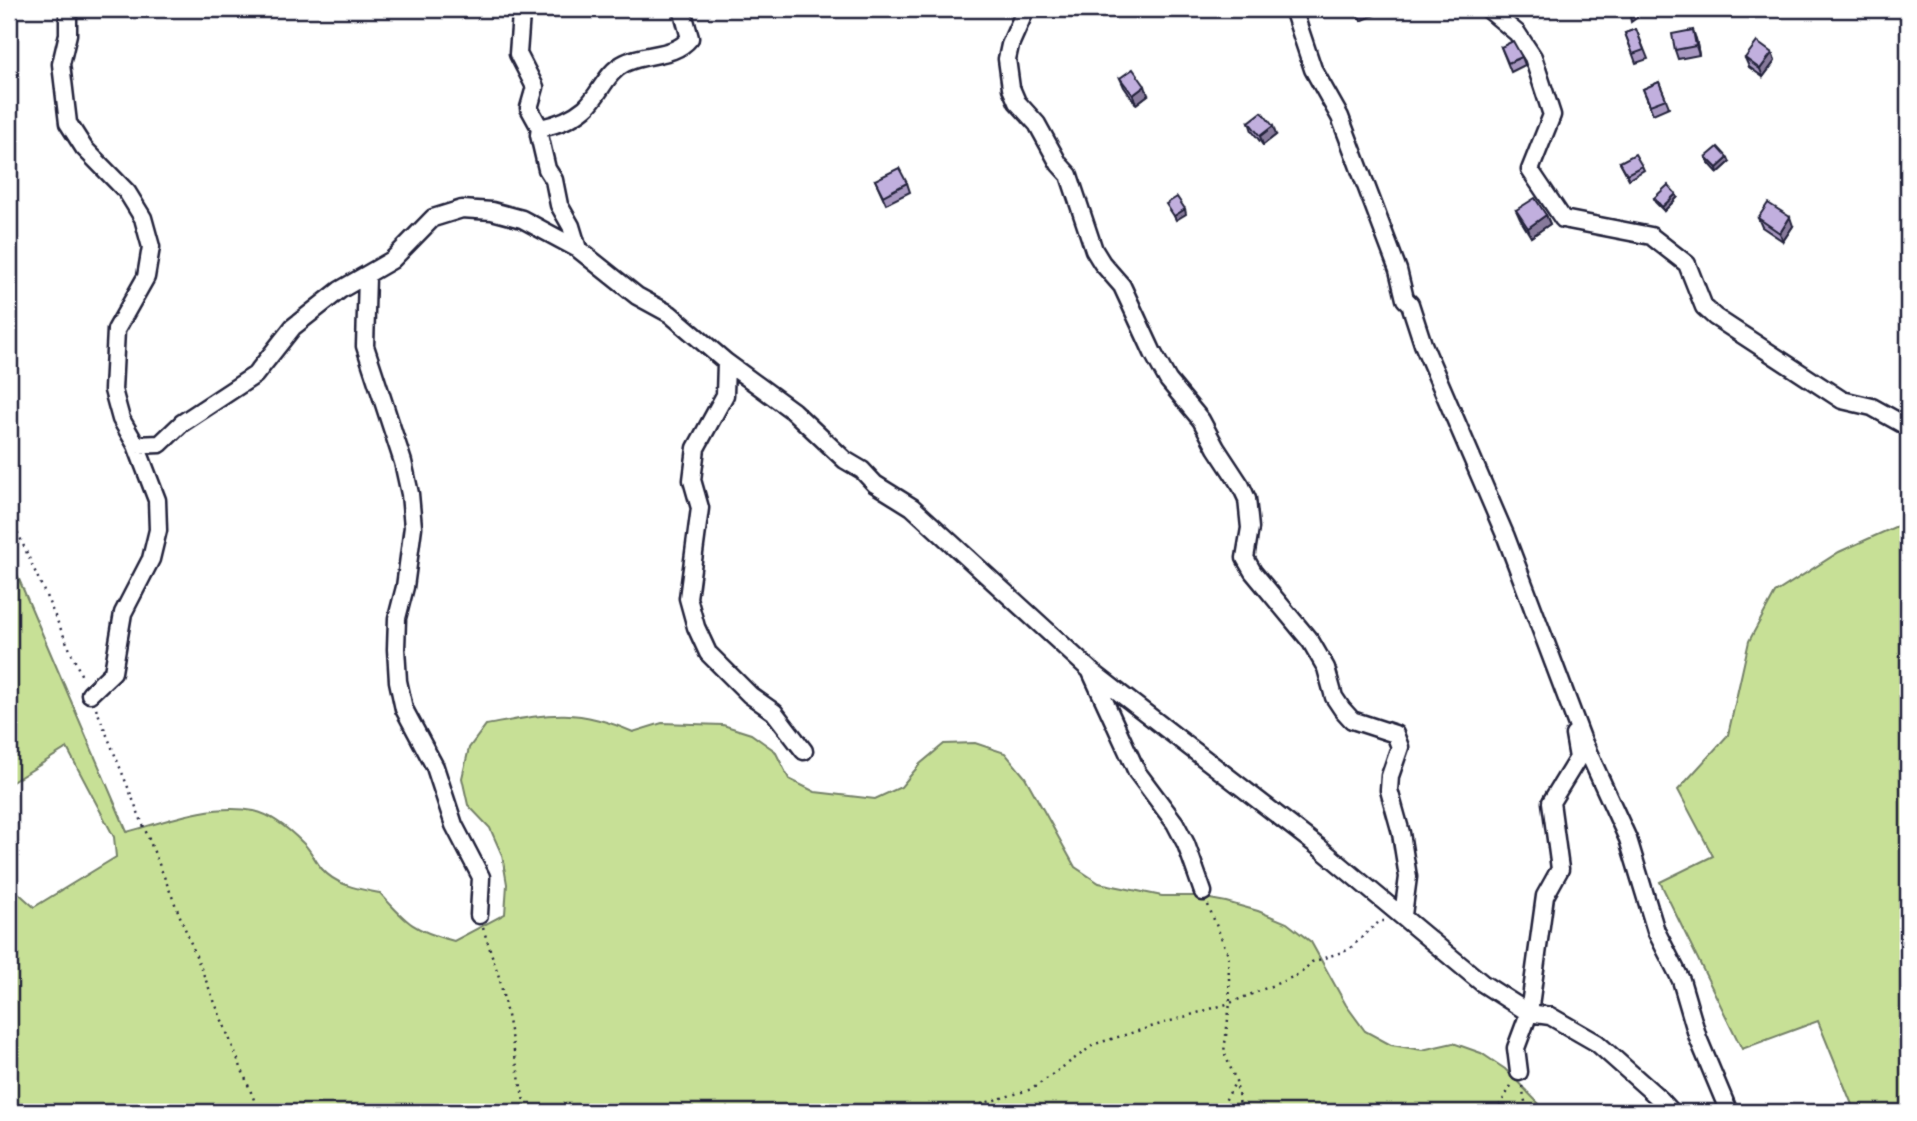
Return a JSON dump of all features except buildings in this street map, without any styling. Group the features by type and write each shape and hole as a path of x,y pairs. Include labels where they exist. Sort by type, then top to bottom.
{"street":[{"path":"68,9 68,34 61,64 68,123 84,148 127,192 144,219 151,247 146,277 116,330 113,390 121,419 136,445 157,500 158,530 151,559 122,613 113,673 90,694"},
{"path":"529,9 521,14 517,54 535,87 529,108 540,128 539,135 547,169 554,180 559,205 571,226 578,249"},
{"path":"540,128 560,124 586,107 602,82 624,63 682,48 690,38 682,9"},
{"path":"1026,9 1010,45 1007,59 1011,88 1017,102 1037,124 1059,164 1069,176 1094,250 1122,286 1168,380 1201,420 1241,486 1247,499 1250,528 1245,558 1281,608 1311,642 1326,668 1334,697 1342,709 1352,720 1395,734 1400,747 1390,776 1389,790 1401,833 1408,877 1403,915"},
{"path":"1293,9 1313,69 1340,117 1398,270 1405,299 1410,304 1423,344 1506,537 1577,726 1628,839 1656,930 1681,980 1698,1038 1730,1112"},
{"path":"1488,9 1517,33 1533,57 1552,115 1530,170 1563,219 1651,236 1686,264 1704,307 1715,317 1842,400 1872,407 1908,427"},
{"path":"136,445 160,443 182,423 255,375 293,327 341,289 392,260 433,218 461,209 492,211 522,219 578,249 637,296 670,314 726,362 793,411 845,460 862,470 874,484 912,507 1090,670 1403,915 1482,983 1529,1013 1550,1016 1597,1043 1672,1112"},
{"path":"367,276 365,346 403,462 413,527 405,587 397,618 398,681 404,709 435,767 454,825 481,877 478,915"},
{"path":"726,362 725,395 696,448 692,480 700,508 688,598 696,627 708,653 750,695 774,712 804,751"},
{"path":"1090,670 1137,772 1175,823 1203,892"},
{"path":"1519,1072 1516,1048 1529,1013 1545,896 1559,869 1551,802 1578,758 1574,733 1577,726"}],"path":[{"path":"9,513 90,694 259,1112"},
{"path":"1203,892 1227,954 1230,1003 1224,1052 1236,1081 1241,1112"},
{"path":"478,915 500,980 526,1112"},
{"path":"954,1112 1032,1089 1095,1045 1230,1003 1300,974 1312,962 1348,950 1380,921 1389,922 1403,915"},
{"path":"1496,1112 1519,1072"},
{"path":"1519,1072 1527,1112"},
{"path":"1220,1112 1236,1081"}],"green space":[{"path":"1908,521 1908,1112 1855,1112 1818,1021 1742,1049 1660,882 1713,856 1678,790 1728,735 1749,641 1775,593 1839,552"},
{"path":"9,556 127,832 206,811 238,809 261,813 293,833 322,869 334,879 349,886 380,893 412,924 429,934 454,941 505,914 507,884 502,855 490,828 468,805 462,778 469,748 486,725 544,716 577,715 633,732 662,723 723,725 751,734 775,751 789,779 815,792 875,799 901,787 920,764 944,744 975,743 1005,753 1025,777 1075,867 1099,883 1162,896 1194,896 1226,902 1287,923 1311,942 1346,1005 1365,1031 1391,1045 1422,1050 1453,1043 1481,1053 1505,1069 1547,1112 9,1112 9,894 15,890 34,907 116,857 114,837 67,748 9,784"}]}
